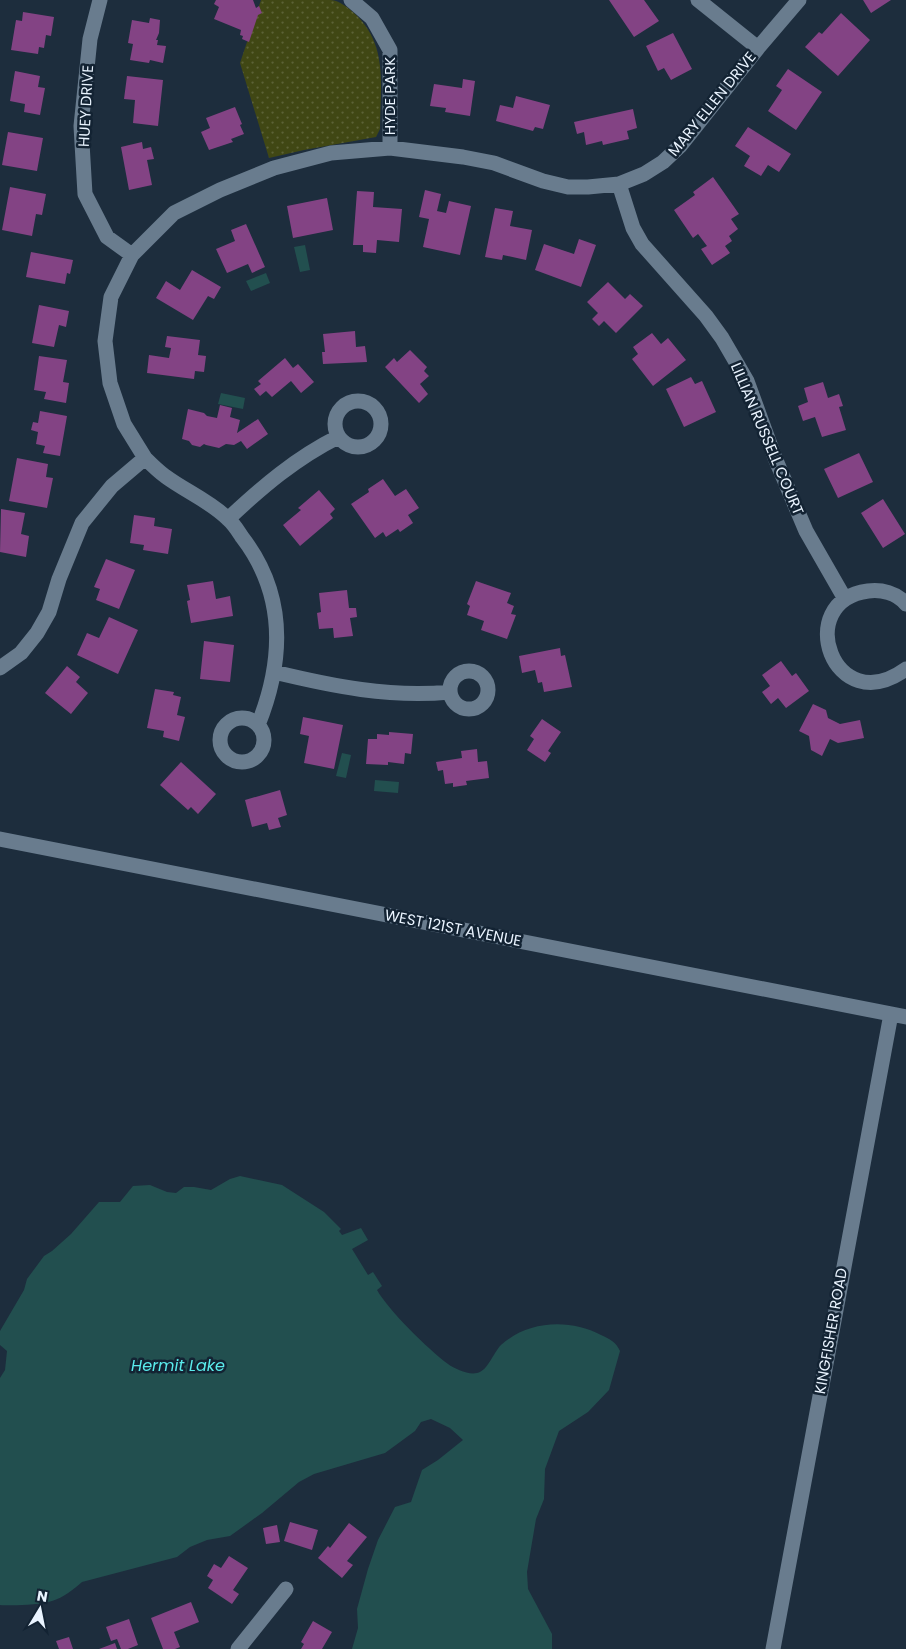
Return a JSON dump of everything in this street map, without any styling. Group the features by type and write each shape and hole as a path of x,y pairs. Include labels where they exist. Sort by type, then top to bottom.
{"street":[{"name":"HUEY DRIVE","path":"100,0 90,38 81,126 85,194 107,237 132,255"},
{"name":"HYDE PARK","path":"351,0 372,18 390,50 390,148"},
{"path":"698,0 758,48"},
{"name":"MARY ELLEN DRIVE","path":"258,725 274,672 276,616 273,598 264,574 252,549 228,519 209,504 165,476 145,458 124,424 110,383 105,341 111,297 132,255 174,214 220,190 274,168 331,153 390,148 494,163 543,181 568,187 619,184 651,170 680,146 799,0"},
{"name":"LILLIAN RUSSELL COURT","path":"619,184 633,228 642,244 711,323 722,338 746,382 806,531 845,599"},
{"path":"228,519 261,488 312,450 338,437"},
{"path":"0,668 21,653 37,633 49,612 59,579 82,523 112,486 145,458"},
{"path":"906,604 890,593 874,590 859,592 845,599 835,610 828,623 826,638 830,653 838,666 849,676 863,682 878,682 893,678 906,669"},
{"path":"274,672 369,691 400,694 450,692"},
{"name":"WEST 121ST AVENUE","path":"0,839 906,1017"},
{"name":"KINGFISHER ROAD","path":"772,1649 891,1014"},
{"path":"238,1649 286,1589"}],"green space":[{"path":"261,0 331,0 349,9 365,25 373,38 380,66 380,129 376,137 269,158 240,63"}],"water":[{"path":"305,245 310,270 300,272 294,247"},
{"path":"266,273 270,283 251,291 246,281"},
{"path":"221,393 245,398 243,409 218,404"},
{"path":"342,753 351,755 346,778 336,776"},
{"path":"375,780 399,782 398,793 374,791"},
{"name":"Hermit Lake","path":"240,1176 282,1185 324,1212 341,1229 339,1231 342,1235 361,1228 368,1240 352,1249 368,1275 373,1272 382,1286 377,1290 383,1299 399,1319 420,1340 458,1370 470,1373 481,1372 501,1345 524,1331 537,1327 550,1325 576,1326 610,1339 615,1343 620,1351 609,1390 588,1412 559,1431 545,1469 544,1499 536,1519 527,1572 528,1589 552,1634 552,1649 352,1649 358,1628 357,1609 368,1569 378,1540 395,1507 411,1502 422,1470 463,1440 450,1428 431,1419 421,1422 415,1431 385,1453 314,1474 299,1482 262,1513 230,1536 207,1540 190,1547 177,1557 82,1582 56,1600 26,1605 0,1605 0,1378 5,1370 7,1351 0,1345 0,1331 24,1290 27,1279 44,1256 71,1234 99,1202 120,1202 133,1186 150,1185 167,1192 176,1193 184,1187 211,1190 230,1179"}],"building":[{"path":"216,0 253,0 256,8 259,6 262,13 258,15 249,42 242,39 243,36 240,35 241,30 214,19 219,7 214,4"},
{"path":"609,0 644,0 659,21 634,37"},
{"path":"863,0 891,0 871,13"},
{"path":"23,12 54,17 51,36 46,35 44,48 39,47 38,54 11,50 16,20 22,21"},
{"path":"841,13 870,40 838,76 805,47 819,32 822,34"},
{"path":"150,18 160,20 159,33 156,40 158,40 157,45 166,46 163,63 150,60 149,63 130,60 133,44 128,43 132,20 149,23"},
{"path":"673,33 692,69 671,80 664,68 658,71 646,46"},
{"path":"788,69 822,92 796,130 768,111 782,90 776,86"},
{"path":"15,71 40,76 38,87 45,88 40,115 24,112 25,104 10,101"},
{"path":"127,76 163,80 158,126 133,123 135,100 124,99"},
{"path":"463,79 475,81 470,116 445,112 446,108 430,106 434,84 462,88"},
{"path":"516,96 550,105 543,129 535,127 533,131 496,121 500,105 513,108"},
{"path":"235,107 244,134 231,139 233,142 209,150 201,132 210,128 206,118"},
{"path":"633,109 637,128 627,131 629,139 603,145 602,141 586,145 584,132 577,134 574,122"},
{"path":"748,127 791,154 779,172 768,165 761,176 744,166 750,156 735,146"},
{"path":"8,132 43,138 37,171 2,165"},
{"path":"142,142 143,149 151,147 154,159 147,160 152,185 129,190 121,147"},
{"path":"713,177 739,214 731,219 738,229 729,236 732,241 725,246 730,253 712,265 701,249 707,246 698,234 693,238 674,210 695,195 693,192"},
{"path":"10,187 46,194 42,215 36,214 32,236 2,230"},
{"path":"425,190 441,194 437,211 446,213 449,201 471,206 460,255 423,247 429,219 419,217"},
{"path":"357,191 374,192 373,207 402,209 399,242 377,240 376,253 363,252 363,245 353,245"},
{"path":"327,198 333,230 293,238 287,206"},
{"path":"495,208 513,211 510,226 532,230 526,260 503,255 502,260 485,257"},
{"path":"246,224 265,267 252,273 248,264 227,273 216,249 235,241 231,230"},
{"path":"579,239 596,245 581,287 535,270 544,244 574,254"},
{"path":"31,252 73,260 70,274 67,273 65,284 26,277"},
{"path":"192,270 221,287 214,299 208,296 193,320 156,298 166,281 180,290"},
{"path":"608,282 625,299 630,294 643,306 616,333 604,321 599,326 592,319 598,313 587,302"},
{"path":"39,305 69,311 66,327 59,325 54,347 32,343"},
{"path":"355,331 356,347 365,346 367,362 323,364 322,352 325,352 323,334"},
{"path":"652,333 661,344 668,338 686,360 653,386 632,359 638,354 633,347"},
{"path":"167,336 200,340 198,355 206,356 204,372 195,371 194,379 147,373 149,355 169,358 171,348 165,347"},
{"path":"410,350 427,367 424,371 429,376 420,384 428,394 419,403 385,367 394,358 397,362"},
{"path":"39,356 67,360 63,382 69,383 66,403 44,399 46,392 34,390"},
{"path":"285,358 293,368 298,364 314,382 301,393 291,381 272,397 266,391 260,396 254,389 261,384 258,381"},
{"path":"691,377 695,384 702,381 716,412 684,427 666,389"},
{"path":"823,382 828,398 839,394 843,406 839,407 846,430 822,437 815,417 803,421 798,406 808,402 804,388"},
{"path":"220,405 232,408 230,417 240,420 237,433 258,419 268,434 247,449 241,441 234,445 226,444 219,448 204,444 200,447 182,439 188,409 217,418"},
{"path":"40,411 67,416 60,456 43,453 45,446 36,444 38,432 31,430 33,422 38,423"},
{"path":"859,453 873,482 838,498 824,469"},
{"path":"17,458 48,464 46,477 53,478 47,508 9,501"},
{"path":"383,479 395,496 406,489 419,508 408,515 413,523 400,532 398,529 386,537 383,532 375,538 351,504 369,492 368,489"},
{"path":"319,490 335,509 330,514 333,518 300,546 283,525 301,510 298,508"},
{"path":"883,499 905,534 883,548 861,513"},
{"path":"1,509 25,513 21,534 29,536 26,557 0,552"},
{"path":"134,515 155,518 154,526 172,529 168,554 143,550 144,545 130,543"},
{"path":"106,559 135,570 119,609 96,600 100,589 94,587"},
{"path":"213,581 216,599 230,596 233,616 191,623 187,601 190,600 187,585"},
{"path":"476,581 511,593 507,603 514,606 511,614 516,615 507,639 481,630 484,621 467,615 470,606 467,604"},
{"path":"347,590 349,608 356,608 357,617 350,618 353,636 334,638 333,628 319,629 317,613 321,612 319,593"},
{"path":"109,617 138,630 118,674 77,655 87,633 99,638"},
{"path":"204,641 234,645 230,682 200,679"},
{"path":"560,648 561,656 565,655 572,687 544,692 542,682 538,683 535,670 522,673 519,656"},
{"path":"781,661 792,676 796,673 809,691 786,708 778,698 771,704 762,692 770,686 762,675"},
{"path":"67,666 80,677 76,682 88,693 71,714 45,693"},
{"path":"155,689 174,692 173,695 181,697 177,715 185,717 179,741 163,737 164,731 147,728"},
{"path":"813,704 826,710 828,718 840,724 860,720 864,738 838,743 830,739 822,756 811,750 809,736 799,731"},
{"path":"303,717 343,725 334,769 304,763 309,736 300,734"},
{"path":"542,719 561,732 548,751 551,753 545,762 527,750 534,739 530,736"},
{"path":"389,732 413,734 411,754 405,753 404,764 388,762 388,765 366,764 368,739 377,739 377,734 389,735"},
{"path":"477,749 478,762 487,761 489,778 466,781 467,785 453,787 453,783 445,784 443,770 438,771 436,762 462,758 461,751"},
{"path":"181,762 216,794 198,814 191,807 188,810 160,785"},
{"path":"280,790 287,815 278,818 281,827 269,830 267,823 252,827 245,800"},
{"path":"290,1522 318,1530 312,1550 284,1541"},
{"path":"349,1523 367,1537 347,1561 353,1565 342,1578 318,1558 328,1546 330,1548"},
{"path":"277,1525 280,1542 266,1544 263,1528"},
{"path":"229,1556 248,1568 233,1590 239,1594 232,1604 208,1588 213,1580 207,1576 214,1564 221,1568"},
{"path":"191,1602 199,1622 174,1632 180,1647 163,1649 151,1618"},
{"path":"129,1619 138,1645 128,1649 121,1649 117,1639 111,1641 106,1627"},
{"path":"313,1621 332,1632 322,1649 301,1649 304,1644 301,1642"},
{"path":"69,1637 73,1649 59,1649 56,1641"},
{"path":"115,1643 117,1649 99,1649"}]}
